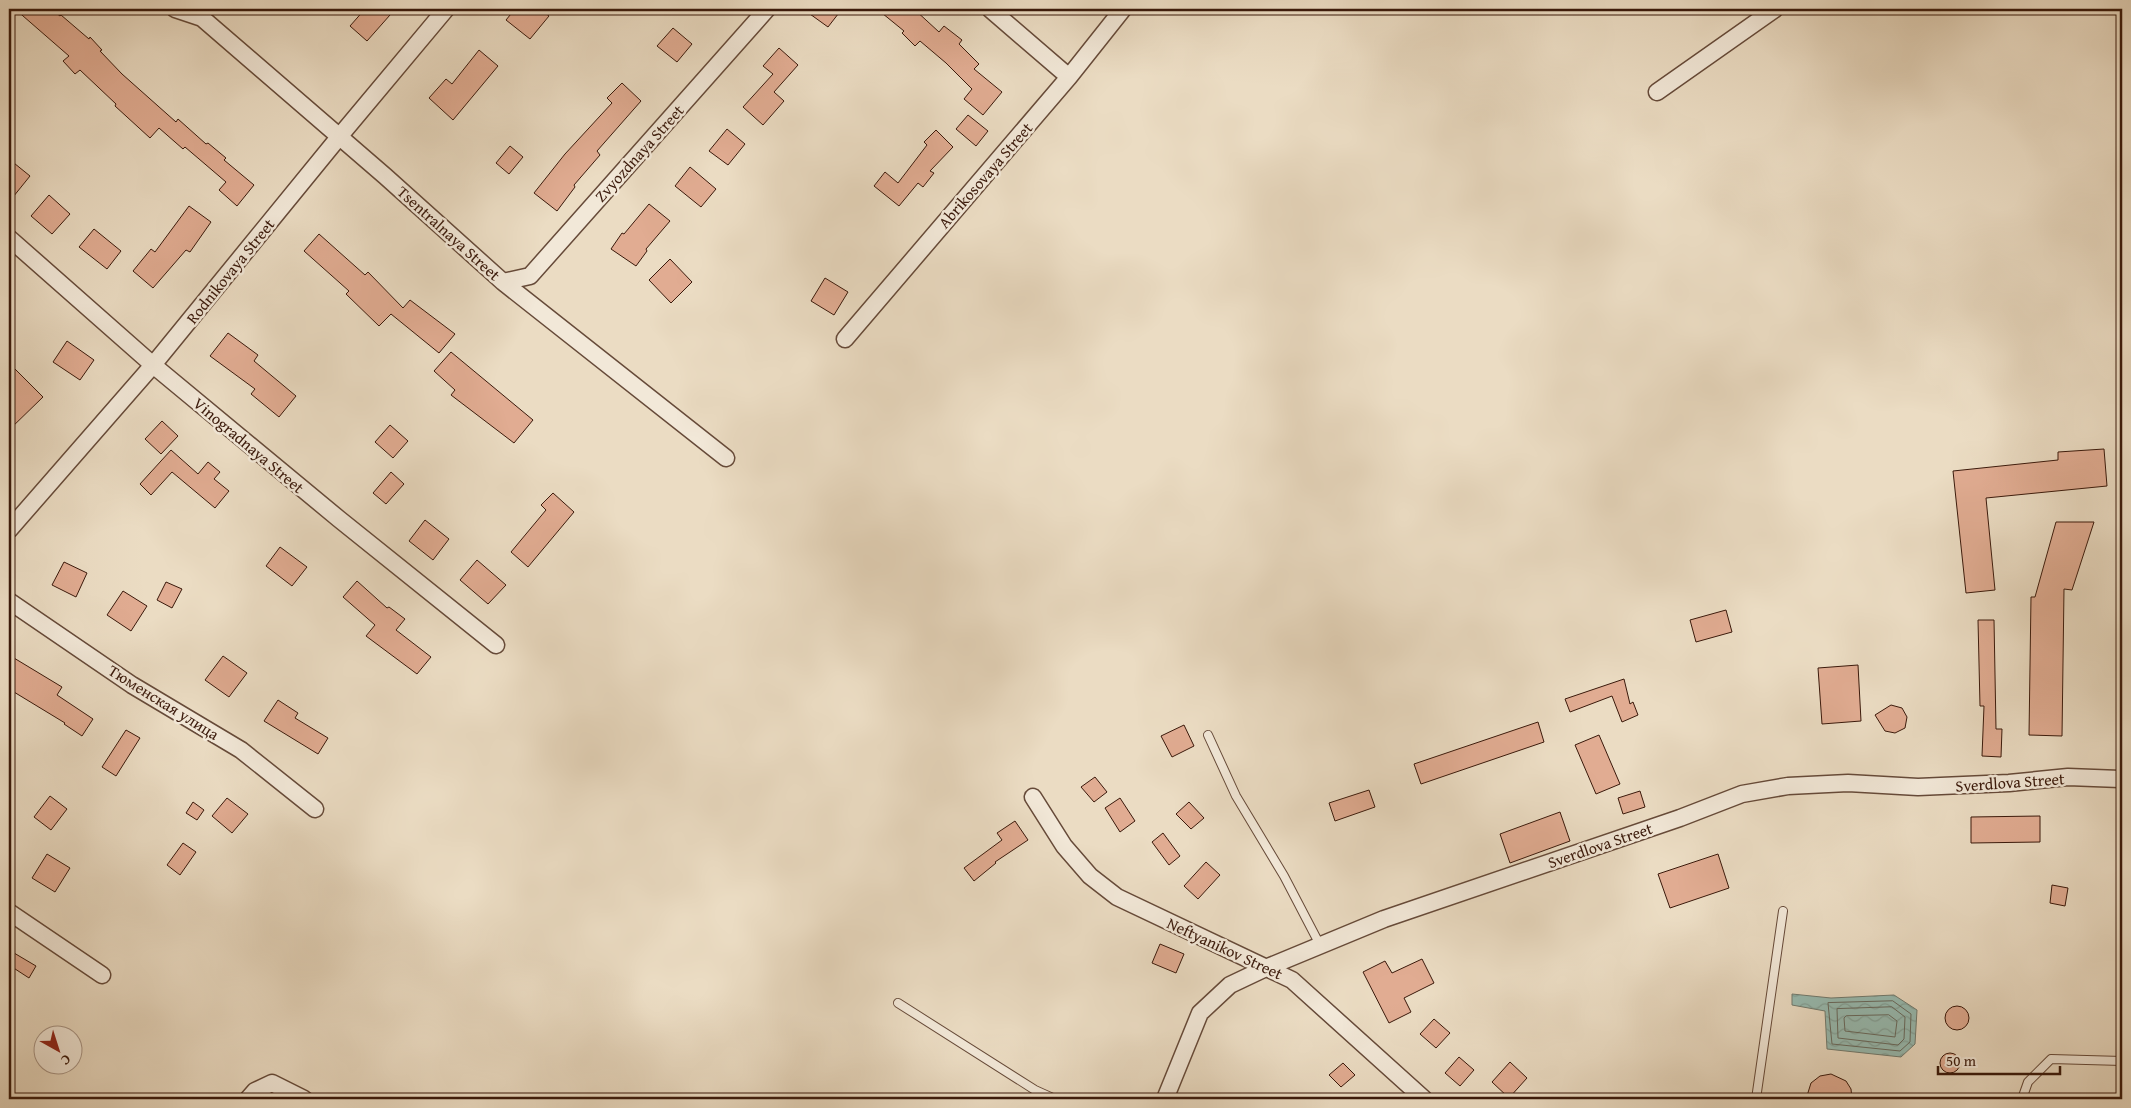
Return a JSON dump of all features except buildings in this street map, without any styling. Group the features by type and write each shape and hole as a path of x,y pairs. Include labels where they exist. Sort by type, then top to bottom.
{"street":[{"name":"Tsentralnaya Street","path":"175,9 202,18 385,176 503,282 726,458"},
{"name":"Rodnikovaya Street","path":"9,530 153,365 339,136 446,9"},
{"name":"Zvyozdnaya Street","path":"503,282 530,276 767,9"},
{"path":"990,9 1069,77"},
{"name":"Abrikosovaya Street","path":"845,339 1069,77 1123,9"},
{"path":"1657,92 1775,9"},
{"name":"Vinogradnaya Street","path":"9,238 153,365 339,519 496,645"},
{"name":"Тюменская улица","path":"9,601 132,684 241,750 315,809"},
{"name":"Sverdlova Street","path":"1165,1099 1200,1013 1230,985 1268,967 1384,919 1671,821 1742,794 1788,786 1848,783 1918,787 2009,783 2068,777 2120,779"},
{"name":"Neftyanikov Street","path":"1033,796 1064,846 1090,876 1116,897 1268,967 1292,980 1424,1099"},
{"path":"9,912 102,975"},
{"path":"248,1099 255,1091 272,1083 304,1099"}],"lane":[{"path":"1208,735 1236,796 1284,876 1320,945"},
{"path":"1756,1099 1783,911"},
{"path":"898,1003 1035,1090 1055,1099"},
{"path":"2022,1099 2028,1082 2051,1059 2122,1062"}],"water":[{"path":"1792,994 1831,998 1894,995 1917,1010 1915,1044 1901,1057 1827,1049 1825,1011 1792,1005"}]}
